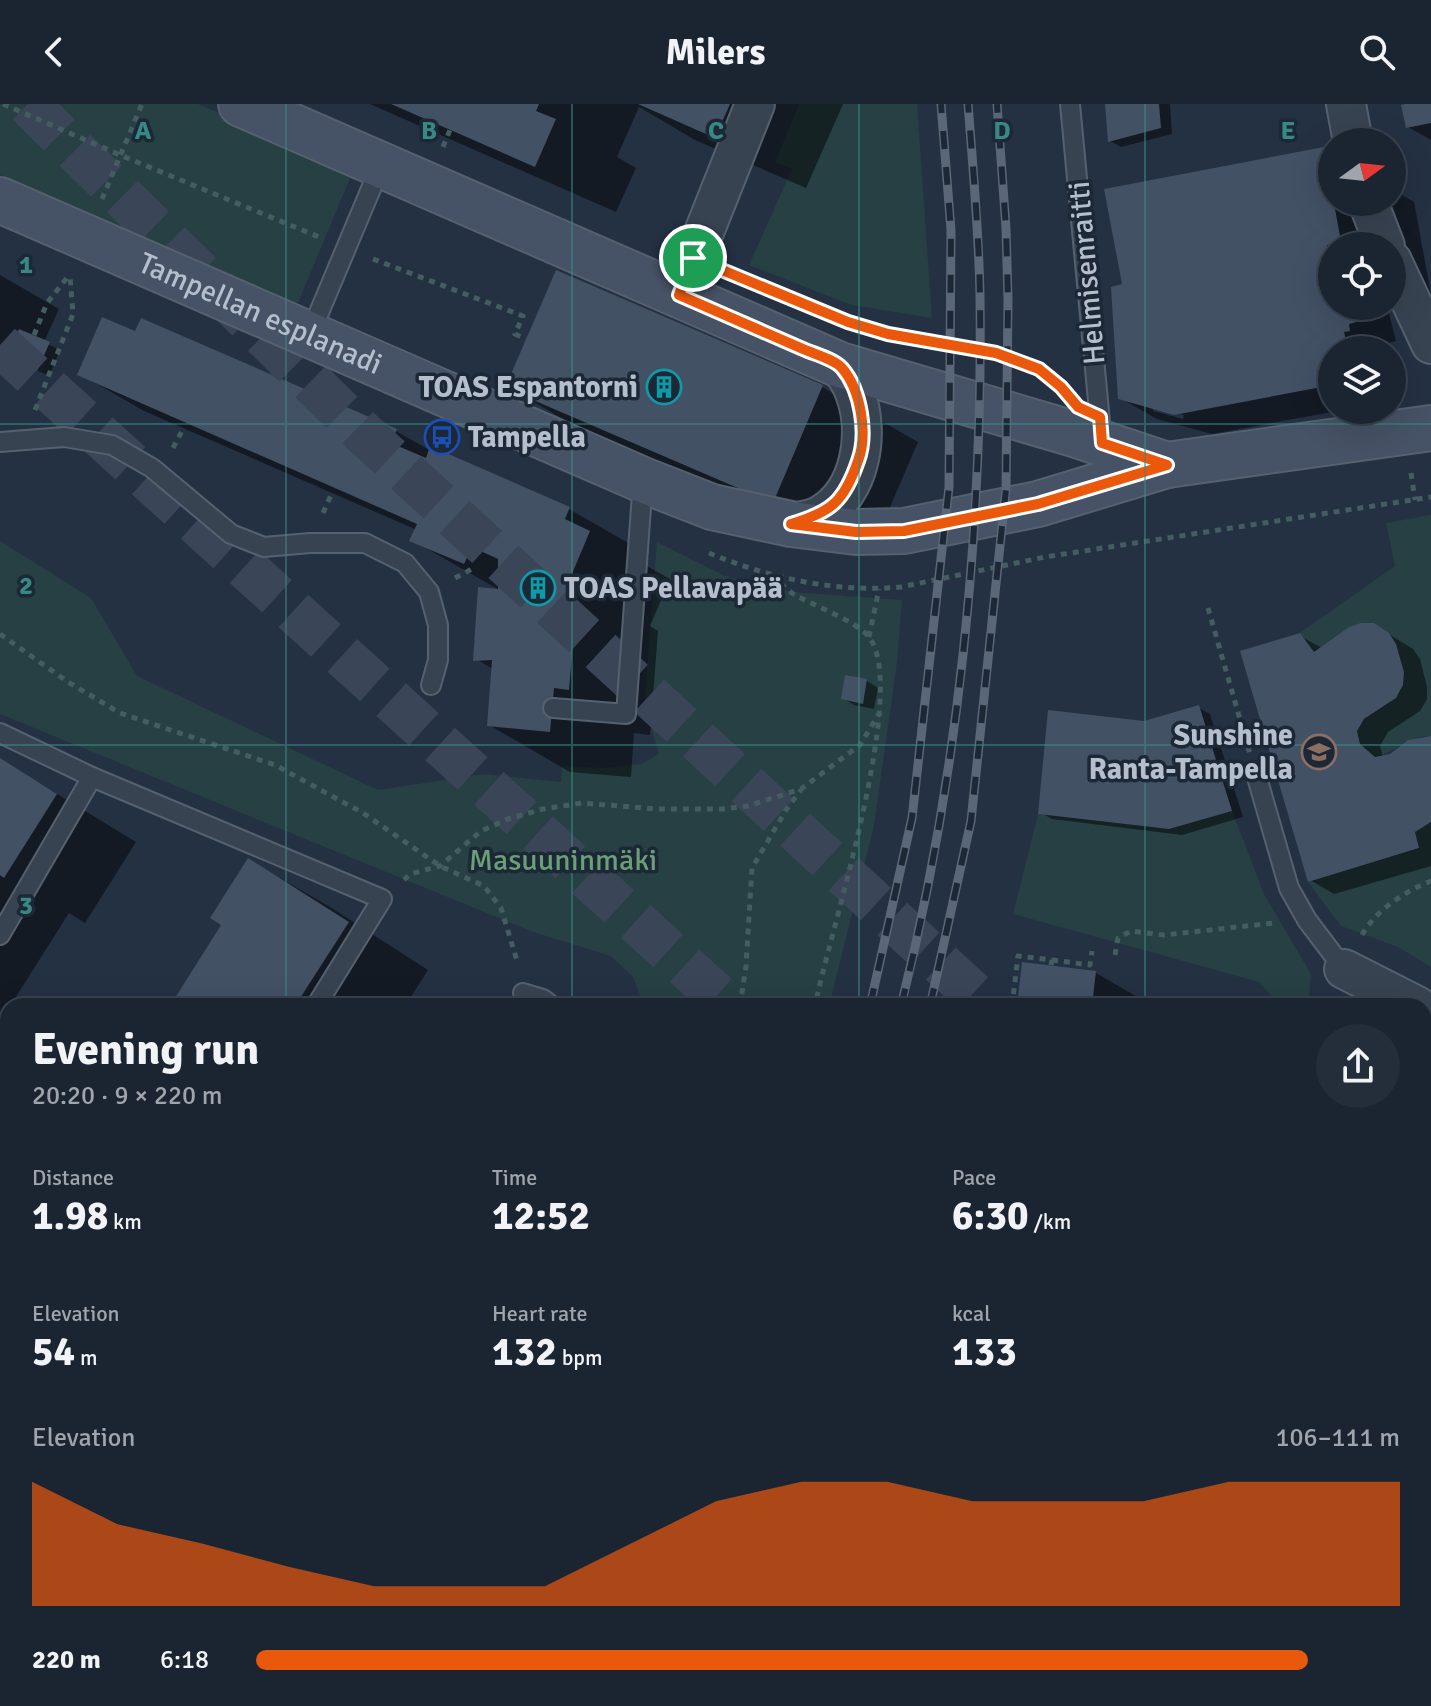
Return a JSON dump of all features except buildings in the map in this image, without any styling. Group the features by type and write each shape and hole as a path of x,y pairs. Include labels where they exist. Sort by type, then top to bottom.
{"street":[{"name":"Tampellan esplanadi","path":"241,104 381,165 686,277 840,365 1101,430 1167,465"},
{"path":"686,277 755,104"},
{"path":"1346,104 1350,128"},
{"name":"Tampellan esplanadi","path":"0,200 78,256 310,334 643,480 712,507 791,524 856,532 904,531 1038,504 1167,465 1431,428"},
{"path":"1406,291 1431,344"},
{"path":"791,524 820,515 837,502 851,481 861,453 862,421 855,392 840,365"},
{"path":"1344,969 1401,998"}],"lane":[{"name":"Helmisenraitti","path":"1070,104 1101,430"},
{"path":"310,334 381,165"},
{"path":"0,442 64,437 112,445 152,468 231,534 264,547 365,543 405,563 429,592 438,625 438,660 431,685"},
{"path":"553,708 626,714 643,480"},
{"path":"0,733 92,777 382,899 321,998"},
{"path":"0,935 92,777"},
{"path":"1258,781 1289,888 1307,920 1344,969"},
{"path":"523,993 540,998"}],"path":[{"path":"3,104 307,232"},
{"path":"34,335 47,303 78,256 142,104"},
{"path":"442,148 450,130"},
{"path":"346,249 523,316 515,334 526,339"},
{"path":"44,382 73,314 78,256"},
{"path":"903,337 996,353 1039,369 1061,387 1101,430"},
{"path":"1321,515 1431,497"},
{"path":"768,572 793,594 830,611 869,637"},
{"path":"817,998 853,849 866,809 880,712 881,670 869,637 879,589"},
{"path":"1208,608 1248,747"},
{"path":"0,634 68,682 120,713 275,765 363,813 440,866 484,886 501,908 521,974 523,993"},
{"path":"741,998 752,868 801,789 860,745 880,712"},
{"path":"382,899 410,874 440,866 481,831 543,809 582,803 656,809 723,809 748,806 801,789"},
{"path":"1371,919 1420,885 1431,881"},
{"path":"1115,955 1118,938 1131,931 1164,935 1307,920"},
{"path":"1013,998 1018,956 1051,963 1090,965 1092,951"}],"green space":[{"path":"0,104 198,104 353,171 297,305 0,175"},
{"path":"799,104 917,104 932,318 851,305 749,265 792,169 775,162"},
{"path":"1431,515 1431,736 1416,738 1375,757 1360,744 1357,731 1365,720 1395,698 1403,683 1400,657 1389,633 1349,627 1314,652 1300,633 1395,566 1386,523"},
{"name":"Masuuninmäki","path":"0,541 91,598 137,676 378,790 484,774 561,782 562,766 604,768 641,764 659,754 648,718 643,720 657,542 725,576 793,592 902,600 897,662 874,826 831,998 641,998 633,977 611,956 533,932 0,714"},
{"path":"1232,811 1264,894 1311,974 1309,998 1273,998 1259,982 1013,914 1038,814 1169,829"},
{"path":"1431,822 1431,967 1398,947 1341,926 1308,882 1419,849 1415,832"}],"tunnel":[{"path":"28,104 362,432 978,998"},
{"path":"0,345 720,998"}],"railway":[{"path":"872,998 912,818 949,487 951,230 941,104"},
{"path":"903,998 921,920 952,744 971,565 980,386 980,297 968,104"},
{"path":"932,998 971,821 1006,489 1008,299 997,104"}],"place":[{"name":"TOAS Espantorni","path":"664,387"},
{"name":"Tampella","path":"442,437"},
{"name":"TOAS Pellavapää","path":"538,588"},
{"name":"Sunshine Ranta-Tampella","path":"1319,752"}],"route":[{"path":"693,258 848,322 888,334 996,353 1039,369 1061,387 1078,407 1100,417 1102,443 1167,465 1038,504 904,531 856,532 791,524 820,515 837,502 851,481 861,453 862,421 855,392 840,365 679,295 693,258"}]}
